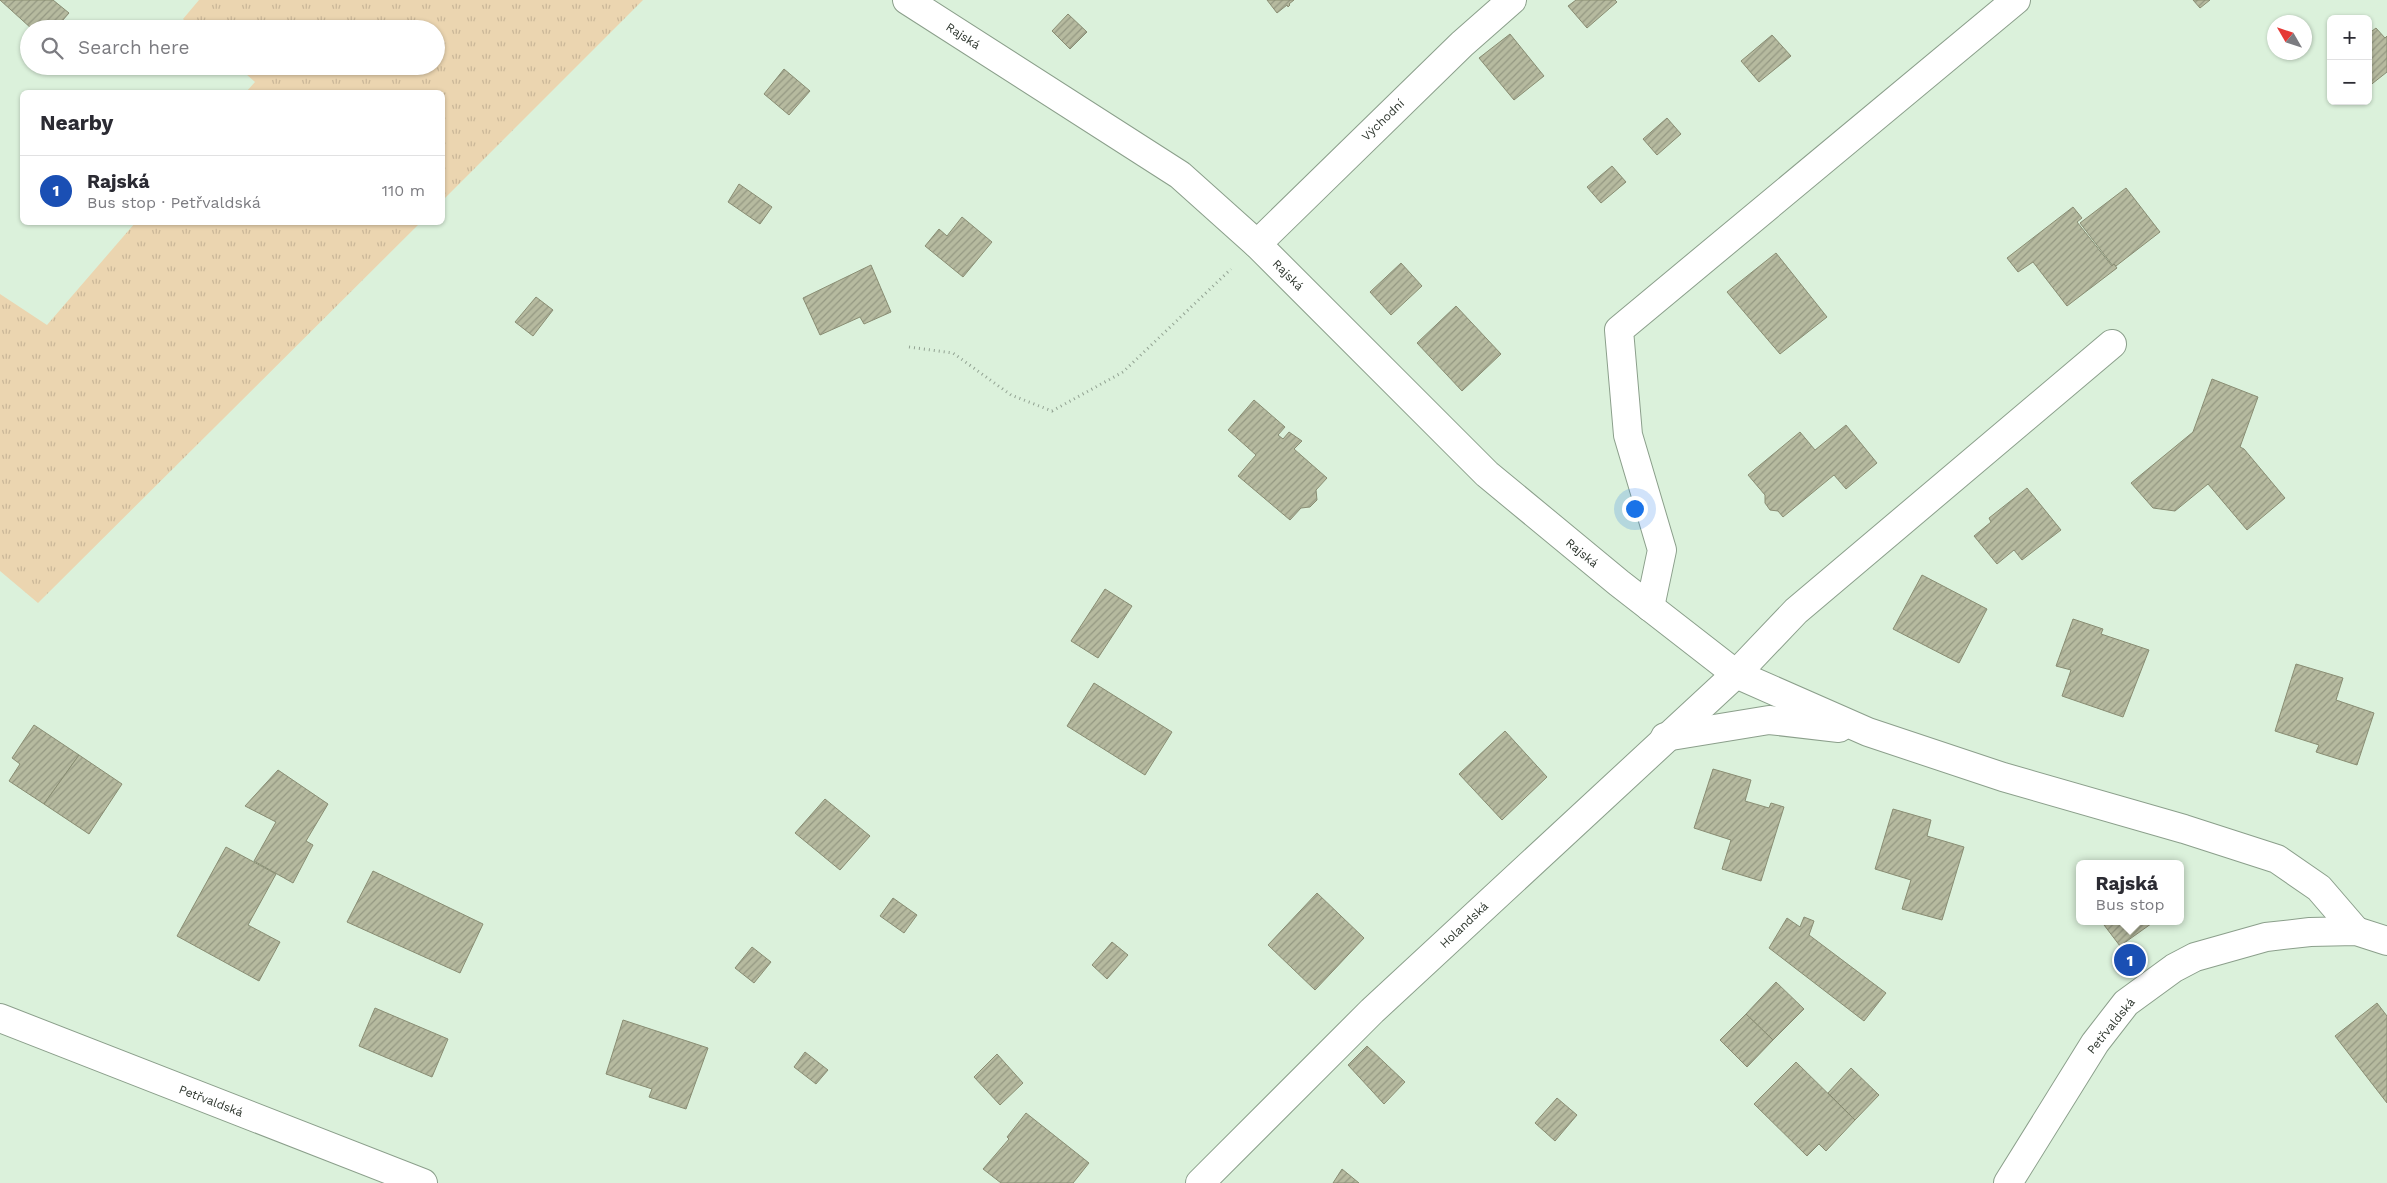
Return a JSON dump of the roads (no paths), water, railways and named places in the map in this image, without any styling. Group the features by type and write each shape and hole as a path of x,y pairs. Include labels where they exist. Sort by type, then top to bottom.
{"street":[{"name":"Rajská","path":"907,0 1180,175 1257,244 1487,474 1650,607 1736,674 1868,732 2003,777 2184,829 2277,859 2319,888 2356,931"},
{"name":"Východní","path":"1257,244 1448,57 1512,0"},
{"path":"1650,607 1662,550 1628,435 1619,330 2016,0"},
{"name":"Holandská","path":"1200,1183 1372,1011 1665,737 1736,674 1796,611 2112,344"},
{"path":"1665,737 1769,720 1868,732"},
{"name":"Petřvaldská","path":"2008,1183 2095,1043 2126,1003 2152,982 2195,957 2266,937 2310,932 2356,931 2387,941"},
{"name":"Petřvaldská","path":"0,1018 423,1183"}],"place":[{"name":"Rajská","path":"2130,960"}]}
